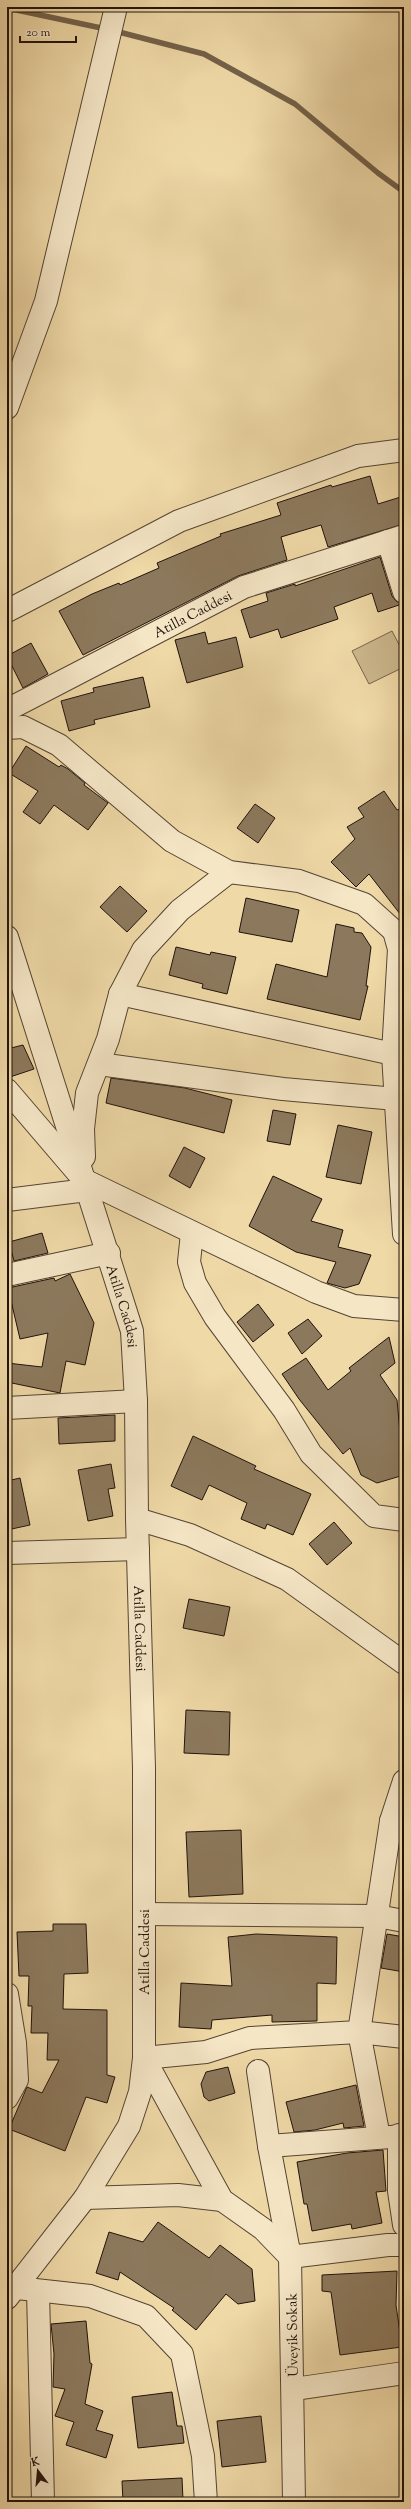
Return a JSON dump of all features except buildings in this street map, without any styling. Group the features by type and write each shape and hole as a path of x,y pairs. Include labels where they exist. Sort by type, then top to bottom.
{"street":[{"path":"7,408 46,301 115,10"},
{"path":"7,611 179,521 358,456 404,450"},
{"path":"396,538 404,592"},
{"name":"Atilla Caddesi","path":"7,710 244,587 396,538"},
{"path":"7,728 23,727 59,746 172,841 230,872 299,881 364,904 399,934 393,1054 404,1234"},
{"path":"86,1185 83,1129 87,1100 120,994 143,950 180,910 230,872"},
{"name":"Atilla Caddesi","path":"7,937 109,1253 132,1331 136,1401 137,1519 144,1768 144,2058 140,2092 129,2126 85,2198 12,2293"},
{"path":"120,994 393,1054"},
{"path":"99,1064 284,1089 396,1099"},
{"path":"7,1090 86,1185 316,1292 354,1306 404,1310"},
{"path":"7,1200 86,1185"},
{"path":"192,1233 189,1262 195,1283 215,1317 284,1410 311,1454 374,1516 404,1520"},
{"path":"7,1275 109,1253"},
{"path":"7,1408 136,1401"},
{"path":"137,1519 190,1535 287,1578 404,1663"},
{"path":"7,1553 138,1549"},
{"path":"404,1781 398,1822 377,1916 360,2032 394,2136 404,2225"},
{"path":"144,1914 377,1916 404,1921"},
{"path":"7,1994 15,2043 17,2080 7,2098"},
{"path":"404,2037 360,2032 250,2038 206,2052 144,2058 222,2200 263,2229 290,2257 388,2245 404,2245"},
{"name":"Üveyik Sokak","path":"258,2071 269,2146 290,2257 294,2389 294,2502"},
{"path":"269,2146 394,2136"},
{"path":"85,2198 178,2195 222,2200"},
{"path":"12,2293 38,2291 90,2296 146,2316 182,2354 203,2456 206,2502"},
{"path":"38,2291 43,2502"},
{"path":"294,2389 404,2373"}],"shaded area":[{"path":"392,631 404,654 404,667 369,684 352,651"}],"waterway":[{"path":"7,8 106,29"},
{"path":"115,31 204,54 295,104 378,173 404,192"}]}
